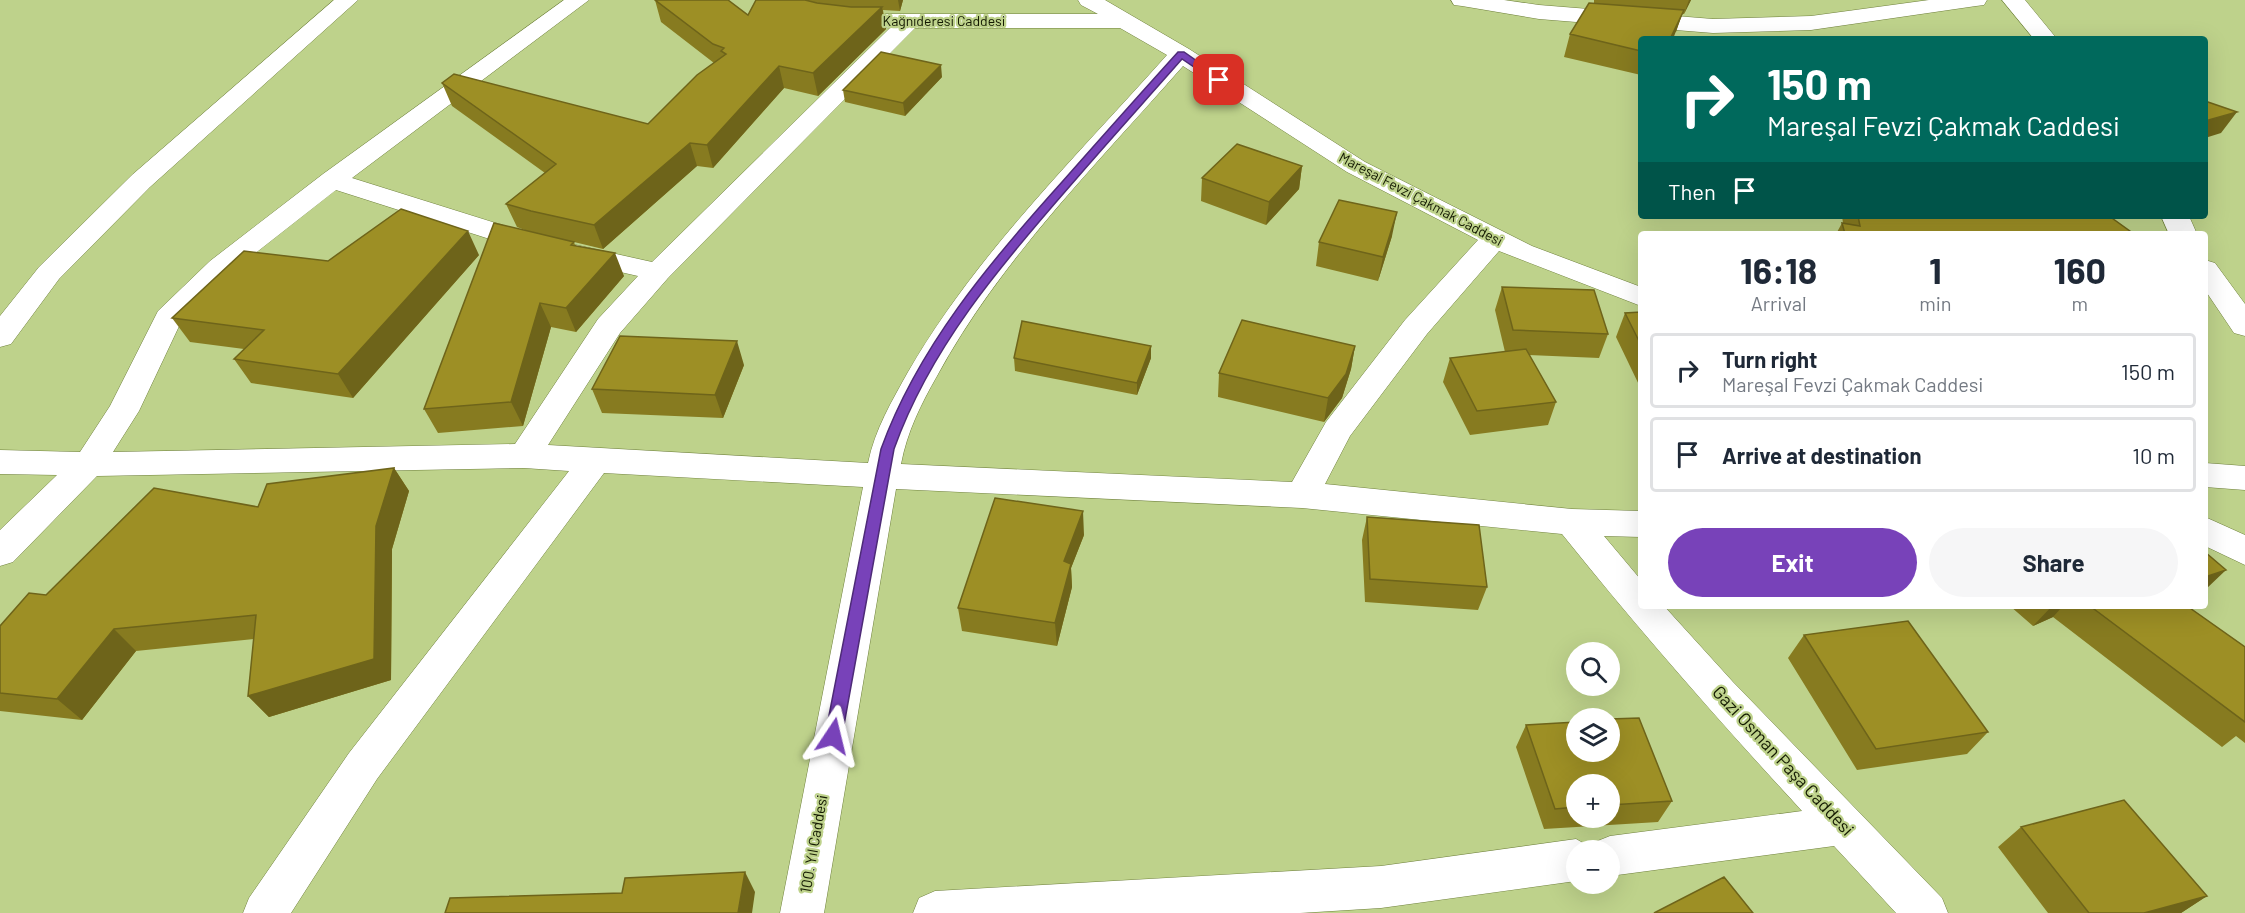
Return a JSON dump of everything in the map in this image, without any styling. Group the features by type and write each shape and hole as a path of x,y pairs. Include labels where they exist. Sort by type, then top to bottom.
{"street":[{"path":"0,337 49,273 141,181 347,0"},
{"path":"0,552 89,464 123,411 168,318 220,267 332,180 578,0"},
{"name":"Mareşal Fevzi Çakmak Caddesi","path":"1089,0 1181,54 1356,167 1522,252 1638,296"},
{"path":"1462,0 1539,12 1713,26 1810,23 1976,0"},
{"path":"1666,0 1669,23"},
{"path":"2013,0 2043,36"},
{"name":"Kağnıderesi Caddesi","path":"866,20 908,22 1122,21"},
{"path":"524,456 609,326 658,272 908,22"},
{"name":"100. Yıl Caddesi","path":"801,913 887,449 901,412 946,332 1017,238 1181,54"},
{"path":"332,180 534,244 658,272"},
{"path":"1302,495 1336,430 1416,327 1495,238"},
{"path":"2208,273 2245,326"},
{"path":"0,462 139,465 524,456 1302,495 1572,522 1638,524"},
{"path":"265,913 363,765 596,460"},
{"path":"2208,475 2245,478"},
{"name":"Gazi Osman Paşa Caddesi","path":"1572,522 1638,602"},
{"path":"2208,532 2245,551"},
{"name":"Gazi Osman Paşa Caddesi","path":"1644,609 1719,694 1926,913"},
{"path":"1620,855 1842,825"},
{"path":"935,913 1381,887 1566,861"}],"building":[{"path":"655,0 728,0 748,15 756,0 805,0 851,7 882,7 813,73 779,66 707,145 690,143 594,225 506,204 556,164 442,83 454,74 648,124 697,75 726,54 721,51 724,48 713,44"},
{"path":"1589,3 1684,10 1671,36 1638,36 1638,50 1570,34"},
{"path":"881,52 941,65 903,103 843,90"},
{"path":"2208,102 2237,112 2208,120"},
{"path":"1237,144 1302,166 1269,202 1202,178"},
{"path":"1339,200 1397,212 1383,257 1319,242"},
{"path":"401,209 468,231 338,374 234,359 264,330 172,318 244,251 328,261"},
{"path":"1859,219 2113,219 2130,231 1844,231 1842,223 1860,226"},
{"path":"494,223 574,242 571,245 615,253 566,308 540,303 511,402 424,409"},
{"path":"1502,287 1594,290 1608,334 1513,330"},
{"path":"1638,312 1638,339 1625,313"},
{"path":"1242,320 1355,346 1346,374 1328,398 1219,373"},
{"path":"1022,321 1151,346 1137,383 1014,358"},
{"path":"620,336 737,341 715,395 592,389"},
{"path":"1526,349 1556,402 1477,411 1450,358"},
{"path":"394,468 376,526 374,659 248,696 256,615 114,629 57,699 0,693 0,626 29,593 46,595 154,488 258,507 267,484"},
{"path":"995,498 1083,511 1064,561 1071,564 1055,623 958,608"},
{"path":"1367,517 1479,525 1487,587 1370,579"},
{"path":"2208,555 2226,570 2208,576"},
{"path":"2094,609 2191,609 2245,647 2245,722"},
{"path":"1908,621 1988,732 1876,749 1804,635"},
{"path":"1639,718 1672,801 1620,804 1620,774 1566,774 1566,808 1555,809 1526,725 1566,723 1566,762 1620,762 1620,719"},
{"path":"2124,800 2207,896 2144,913 2089,913 2021,827"},
{"path":"745,872 738,913 445,913 450,898 622,893 625,878"},
{"path":"1724,877 1753,913 1654,913"}],"route":[{"path":"833,736 887,449 901,412 921,373 946,332 1017,238 1181,54 1219,80"}]}
